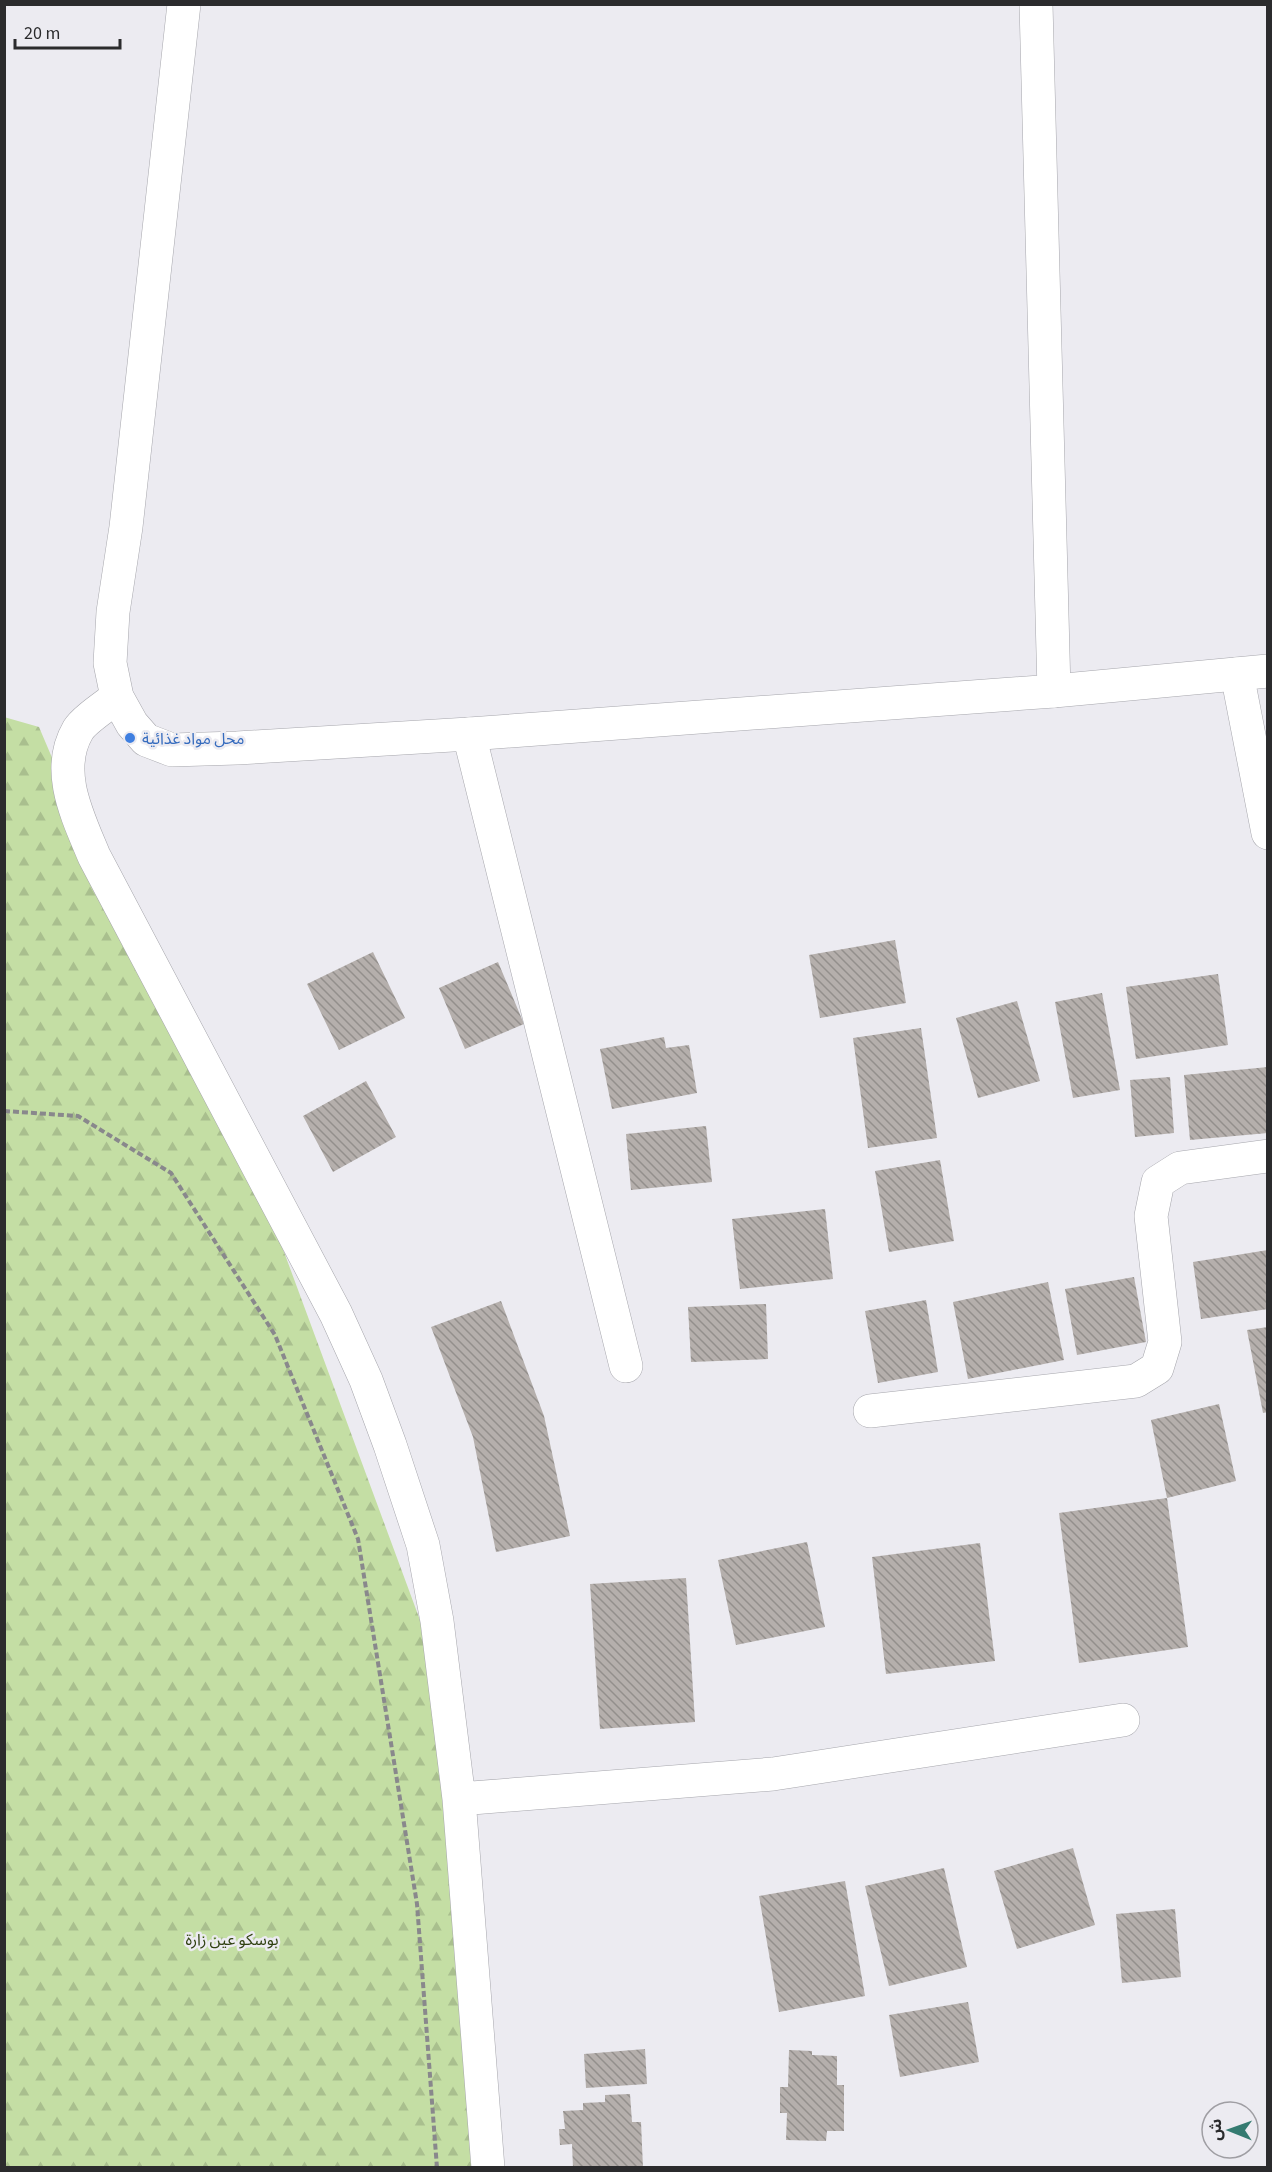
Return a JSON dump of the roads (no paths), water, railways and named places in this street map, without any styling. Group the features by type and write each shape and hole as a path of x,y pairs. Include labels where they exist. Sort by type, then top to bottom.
{"street":[{"path":"184,4 130,492 113,612 110,663 117,697 132,724 146,740 172,750 469,734 1054,691 1252,673 1268,833"},
{"path":"1036,4 1054,691"},
{"path":"117,697 78,729 67,759 72,803 94,856 336,1314 366,1380 423,1545 437,1621 459,1799 488,2168"},
{"path":"469,734 626,1366"},
{"path":"870,1411 1136,1381 1157,1368 1165,1342 1151,1216 1158,1182 1180,1168 1268,1156"},
{"path":"459,1799 773,1774 1123,1720"}],"place":[{"name":"محل مواد غذائية","path":"130,738"}],"park label":[{"name":"بوسكو عين زارة","path":"232,1939"}]}
